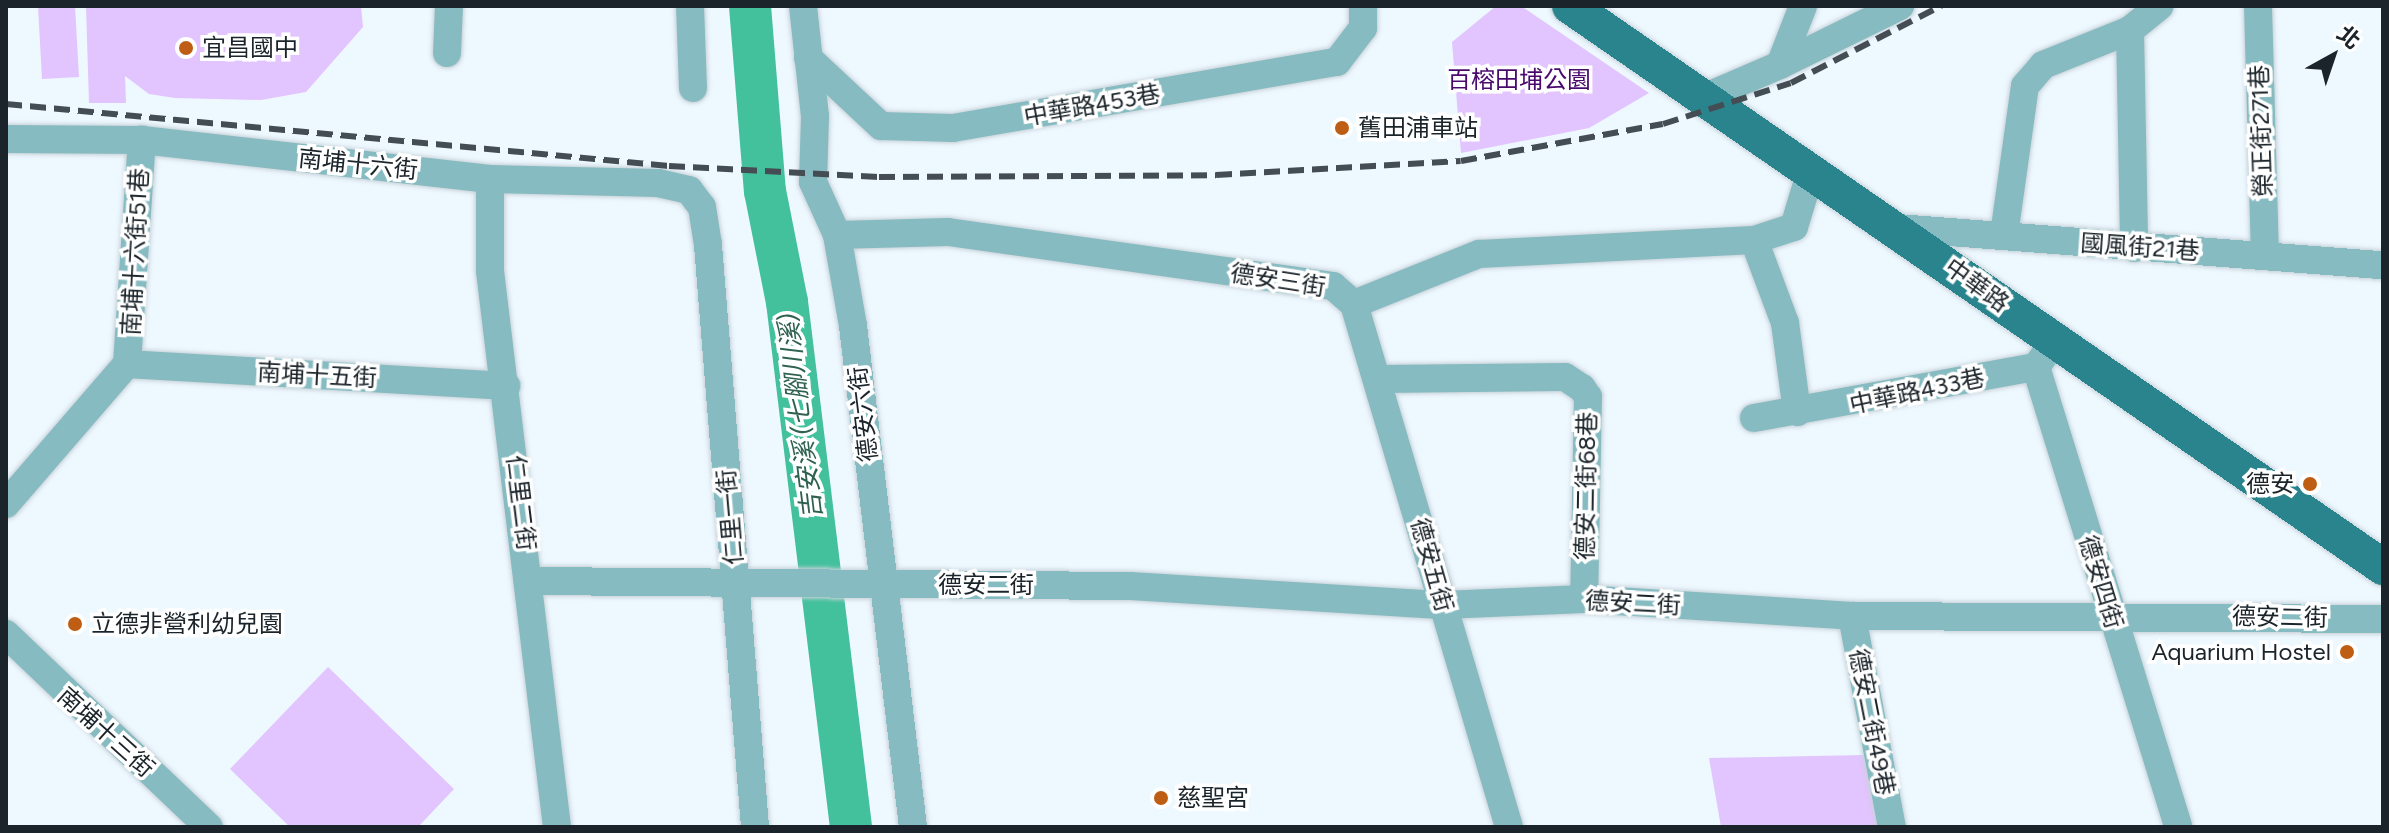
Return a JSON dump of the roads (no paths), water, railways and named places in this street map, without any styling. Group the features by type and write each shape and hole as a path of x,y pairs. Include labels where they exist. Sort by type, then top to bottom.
{"main road":[{"name":"中華路","path":"1570,6 1810,174 1898,228 2045,353 2383,567"}],"street":[{"path":"447,53 449,6"},
{"path":"690,6 693,88"},
{"name":"德安六街","path":"803,6 813,182 837,235 913,827"},
{"name":"中華路453巷","path":"808,57 881,126 953,128 1337,62 1363,28 1363,6"},
{"path":"1780,65 1803,6"},
{"path":"1703,98 1780,65 1900,6"},
{"path":"2004,235 2025,86 2043,65 2130,30 2160,6"},
{"name":"榮正街271巷","path":"2258,6 2265,255"},
{"path":"2130,30 2134,248"},
{"name":"南埔十六街","path":"6,139 142,140 490,179 658,183 689,190 702,207"},
{"name":"南埔十六街51巷","path":"127,364 142,140"},
{"name":"德安三街","path":"837,235 948,232 1333,286 1354,304 1479,254 1754,240 1794,227 1810,174"},
{"name":"仁里二街","path":"490,179 490,271 531,581 557,827"},
{"name":"仁里一街","path":"702,207 755,827"},
{"name":"國風街21巷","path":"1898,228 2383,265"},
{"path":"1754,240 1785,323 1797,412"},
{"name":"德安五街","path":"1354,304 1380,379 1509,827"},
{"name":"中華路433巷","path":"1754,418 1797,412 2045,353"},
{"name":"德安四街","path":"2045,353 2111,615 2178,827"},
{"path":"6,504 127,364"},
{"name":"南埔十五街","path":"127,364 506,386"},
{"name":"德安二街68巷","path":"1380,379 1565,377 1582,388 1588,397 1584,599"},
{"name":"德安二街","path":"531,581 766,586 1130,586 1443,605 1584,599 1852,616 2111,615 2383,619"},
{"name":"德安二街49巷","path":"1852,616 1892,827"},
{"name":"南埔十三街","path":"6,634 209,827"}],"waterway":[{"name":"吉安溪 (七腳川溪)","path":"750,6 765,191 787,302 851,827"}],"railway":[{"path":"6,104 669,166 879,177 1216,175 1461,161 1663,124 1791,83 1941,6"}],"place":[{"name":"宜昌國中","path":"186,48"},
{"name":"舊田浦車站","path":"1342,128"},
{"name":"德安","path":"2310,484"},
{"name":"立德非營利幼兒園","path":"75,624"},
{"name":"Aquarium Hostel","path":"2347,652"},
{"name":"慈聖宮","path":"1161,798"}],"park label":[{"name":"百榕田埔公園","path":"1519,80"}]}
